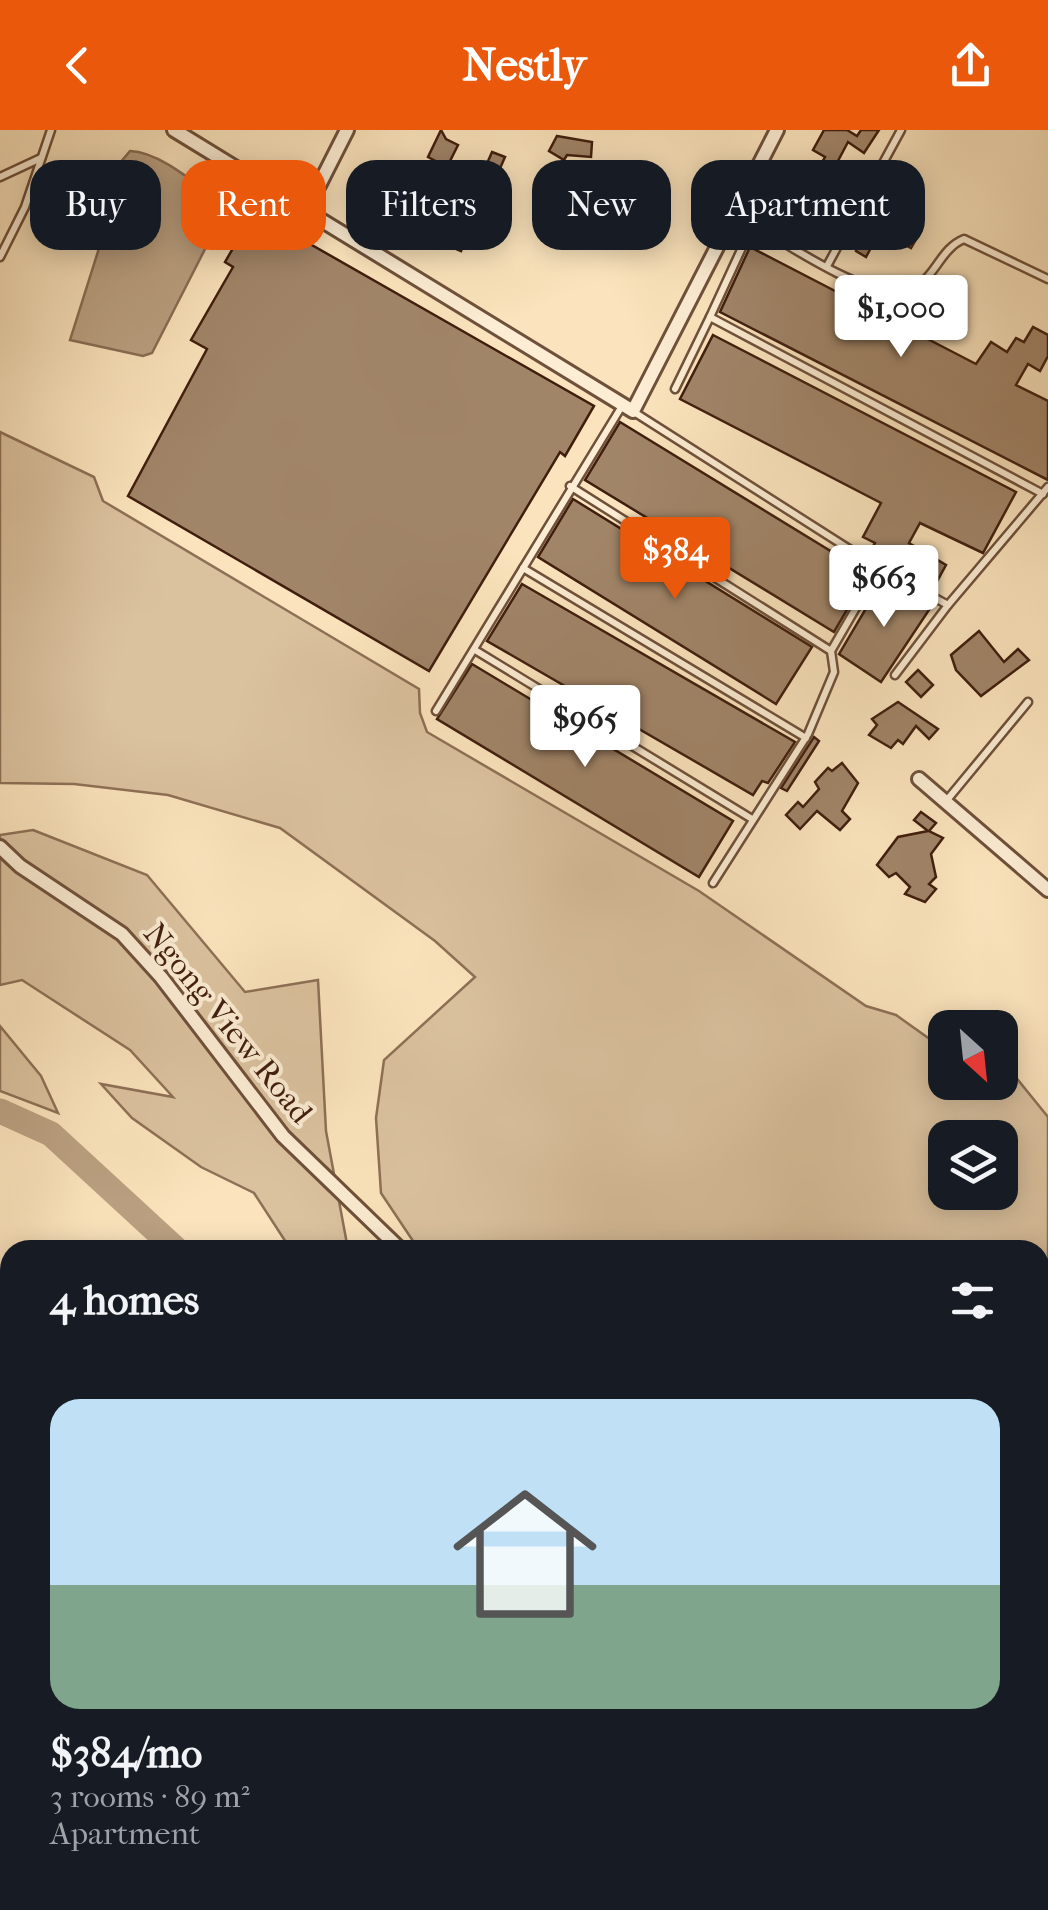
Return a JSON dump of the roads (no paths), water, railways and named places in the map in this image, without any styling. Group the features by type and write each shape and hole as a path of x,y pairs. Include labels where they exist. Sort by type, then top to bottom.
{"street":[{"path":"174,130 225,160"},
{"path":"326,170 347,130"},
{"path":"762,160 777,130"},
{"path":"326,220 628,408 715,250"},
{"path":"919,779 1048,890"},
{"name":"Ngong View Road","path":"0,847 20,866 122,934 160,976 283,1136 391,1240"}],"lane":[{"path":"0,257 26,207 51,130"},
{"path":"828,266 901,130"},
{"path":"0,177 42,157"},
{"path":"800,250 874,290 907,291 932,272 948,248 964,239 1048,279"},
{"path":"675,389 741,250"},
{"path":"710,317 1046,490 948,605 895,675"},
{"path":"436,711 570,486 628,408 879,568 948,605"},
{"path":"570,486 830,651"},
{"path":"522,568 806,738"},
{"path":"713,883 806,738 834,672 830,651 879,568"},
{"path":"475,650 752,819"},
{"path":"946,801 1028,702"}],"waterway":[{"path":"0,1111 51,1134 166,1240"}]}
